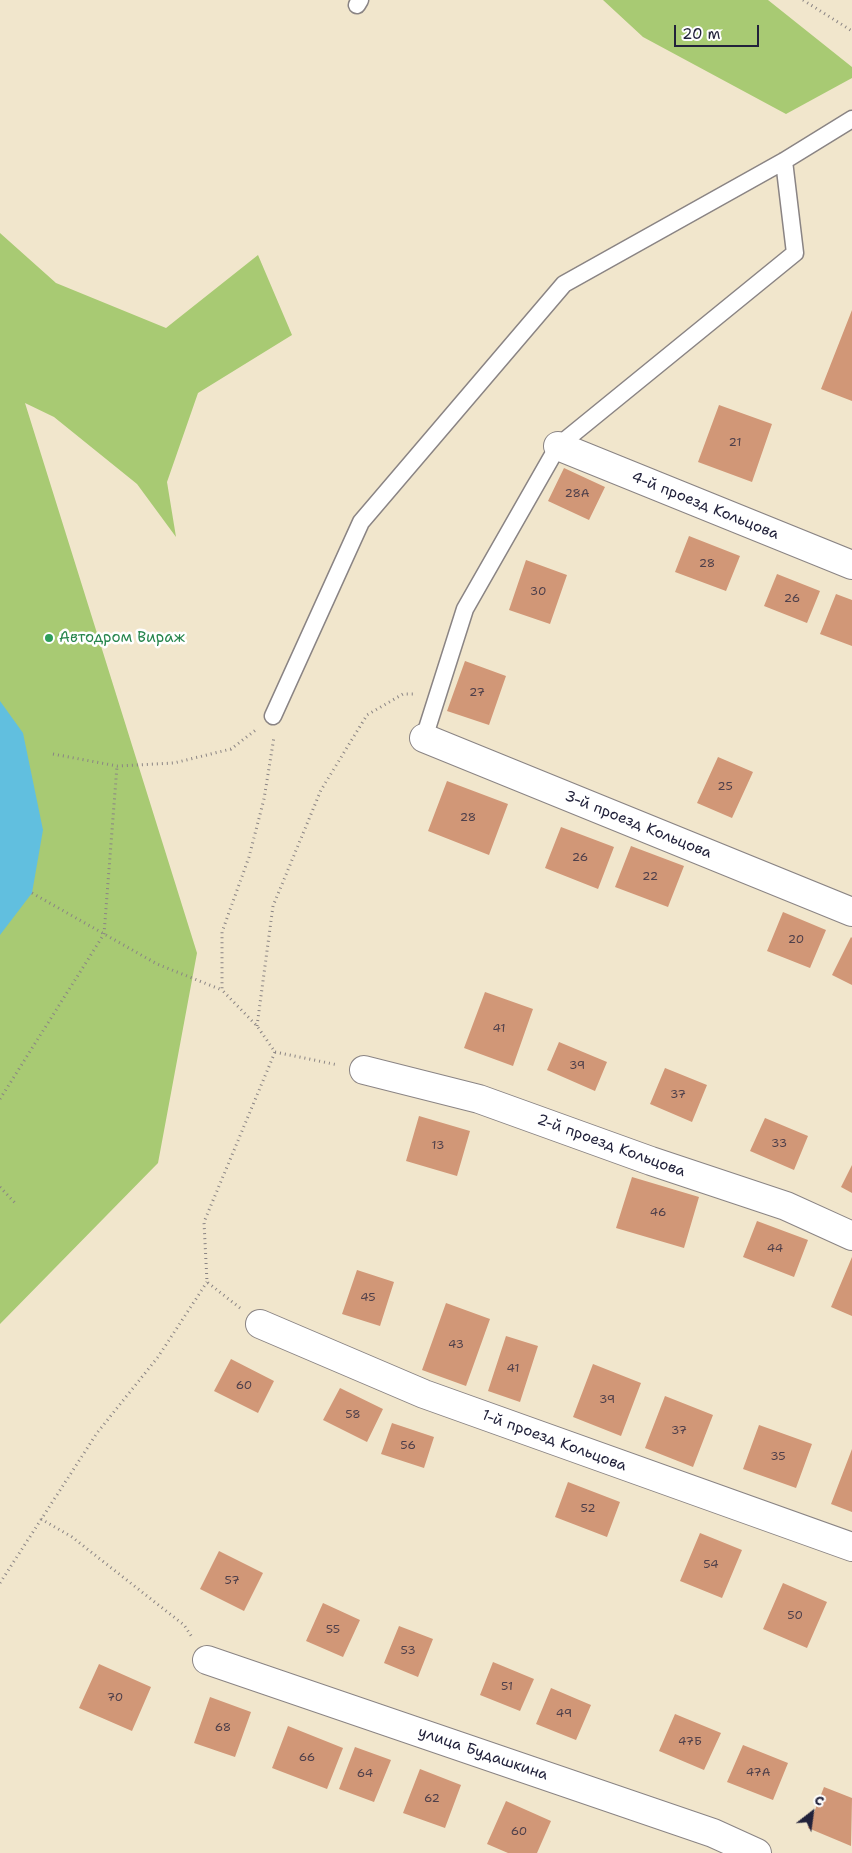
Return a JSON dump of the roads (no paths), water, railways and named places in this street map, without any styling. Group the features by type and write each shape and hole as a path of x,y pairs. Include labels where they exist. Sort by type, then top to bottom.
{"street":[{"name":"4-й проезд Кольцова","path":"558,446 852,565"},
{"name":"3-й проезд Кольцова","path":"424,738 852,912"},
{"name":"2-й проезд Кольцова","path":"364,1070 479,1099 651,1161 786,1206 852,1236"},
{"name":"1-й проезд Кольцова","path":"260,1324 424,1394 852,1547"},
{"name":"улица Будашкина","path":"207,1660 713,1833 756,1853"}],"lane":[{"path":"273,716 361,522 564,284 784,161 852,119"},
{"path":"424,738 465,609 558,446 795,253 784,161"}],"water":[{"path":"0,701 23,733 43,830 32,893 0,935"}],"place":[{"name":"Автодром Вираж","path":"49,638"}]}
